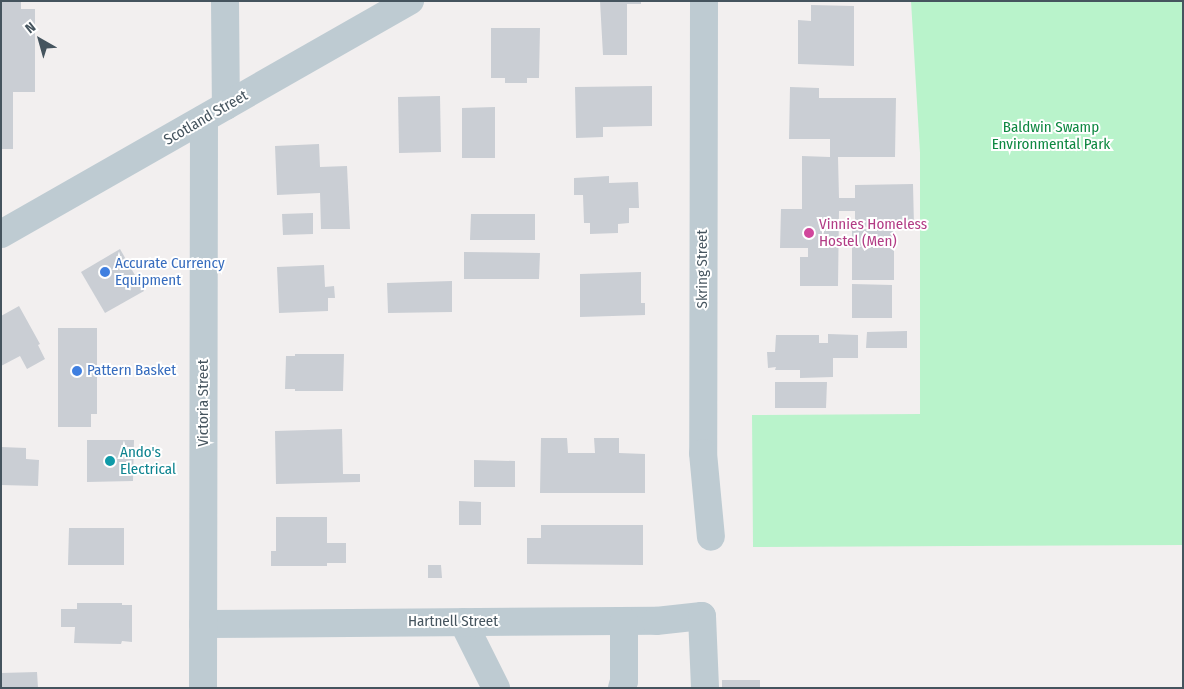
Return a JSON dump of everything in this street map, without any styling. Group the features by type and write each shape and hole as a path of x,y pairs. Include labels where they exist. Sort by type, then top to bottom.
{"street":[{"name":"Victoria Street","path":"203,688 215,113 225,1"},
{"name":"Scotland Street","path":"1,234 410,1"},
{"name":"Skring Street","path":"704,1 703,453 711,537"},
{"name":"Hartnell Street","path":"203,624 656,621 702,616 704,688"},
{"path":"622,688 624,681 624,621"},
{"path":"463,622 496,688"}],"green space":[{"name":"Baldwin Swamp Environmental Park","path":"911,1 1183,1 1183,545 753,547 752,415 920,414 920,153"}],"building":[{"path":"1,1 21,1 21,9 35,9 35,92 13,92 13,149 1,149"},
{"path":"600,1 641,1 641,4 627,4 627,55 603,55"},
{"path":"811,5 854,6 854,66 798,64 798,20 811,21"},
{"path":"491,28 540,28 539,78 527,78 527,83 505,83 505,78 491,78"},
{"path":"652,86 652,126 603,127 603,137 576,138 575,87"},
{"path":"790,87 819,88 819,98 896,98 895,157 838,157 839,198 855,198 855,185 913,184 914,226 855,227 855,211 839,211 838,286 800,286 800,257 808,257 808,248 780,248 781,209 802,209 802,156 830,157 830,139 789,139"},
{"path":"440,96 441,152 399,153 398,97"},
{"path":"495,107 495,158 462,158 462,108"},
{"path":"319,144 320,167 347,166 350,229 321,229 320,193 277,195 275,146"},
{"path":"609,176 609,183 638,182 639,208 629,208 629,223 618,224 618,233 590,234 590,223 584,223 583,195 574,195 574,178"},
{"path":"313,213 313,234 283,235 282,214"},
{"path":"471,214 535,214 535,240 470,240"},
{"path":"852,229 894,229 894,280 852,280"},
{"path":"120,249 144,291 105,313 81,272"},
{"path":"464,252 540,253 539,279 464,279"},
{"path":"324,265 325,287 334,286 335,298 328,298 328,311 279,313 277,267"},
{"path":"641,272 641,303 645,303 645,315 580,317 580,274"},
{"path":"452,281 452,312 388,313 387,283"},
{"path":"852,284 892,285 892,318 852,318"},
{"path":"19,306 40,344 38,345 45,359 27,369 20,356 1,366 1,316"},
{"name":"Pattern Basket","path":"58,328 97,328 97,414 91,414 91,427 58,427"},
{"path":"907,331 907,348 866,348 867,332"},
{"path":"828,334 858,335 858,358 833,358 833,377 800,378 800,370 775,370 776,367 768,368 767,352 775,352 776,335 819,335 819,343 828,343"},
{"path":"295,354 344,354 343,391 295,391 295,389 285,389 286,356 295,356"},
{"path":"775,382 827,382 826,408 775,408"},
{"path":"342,429 343,474 360,474 360,482 276,484 275,431"},
{"path":"541,438 567,438 568,453 595,453 594,438 619,438 619,453 645,454 645,493 540,493"},
{"name":"Ando's Electrical","path":"87,440 134,440 133,481 87,482"},
{"path":"1,447 26,448 26,459 39,460 38,486 1,485"},
{"path":"474,460 515,461 515,487 474,487"},
{"path":"459,501 481,502 481,525 459,525"},
{"path":"276,517 327,517 327,543 346,543 346,563 327,563 327,566 271,566 271,551 276,551"},
{"path":"541,525 643,525 643,565 527,564 527,538 541,538"},
{"path":"69,528 124,528 124,565 68,565"},
{"path":"428,565 441,565 442,578 428,578"},
{"path":"77,603 122,603 122,605 132,605 132,642 122,641 121,644 74,643 75,627 61,627 61,609 77,609"},
{"path":"37,672 38,688 1,688 1,673"},
{"path":"722,680 760,680 760,688 722,688"}],"place":[{"name":"Vinnies Homeless Hostel (Men)","path":"809,233"},
{"name":"Accurate Currency Equipment","path":"105,272"},
{"name":"Pattern Basket","path":"77,371"},
{"name":"Ando's Electrical","path":"110,461"}]}
